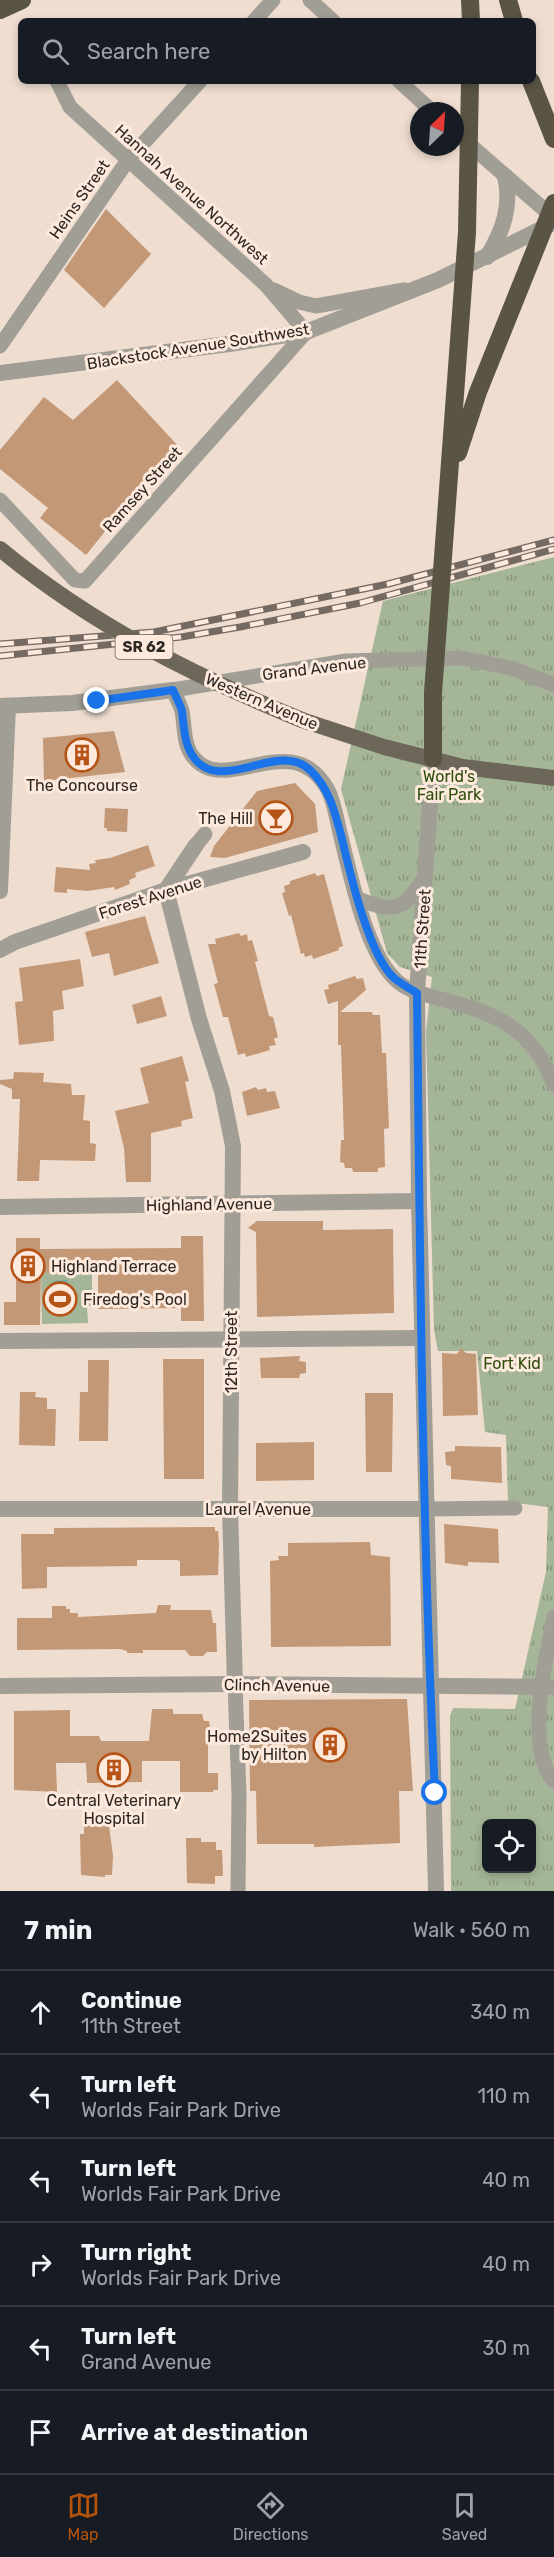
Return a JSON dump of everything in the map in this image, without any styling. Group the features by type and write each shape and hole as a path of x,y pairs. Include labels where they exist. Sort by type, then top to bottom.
{"highway":[{"path":"0,10 22,0"},
{"path":"470,0 471,18"},
{"path":"508,0 513,18"},
{"path":"433,759 433,693 467,232 470,84"},
{"path":"532,84 554,139"},
{"path":"446,526 458,453 478,392 554,203"}],"main road":[{"name":"Western Avenue","path":"0,549 78,607 160,657 246,697 302,720 384,747 464,767 554,778"}],"street":[{"path":"257,18 273,0"},
{"path":"310,0 330,18"},
{"name":"Hannah Avenue Northwest","path":"58,84 70,107 266,285 306,332"},
{"name":"Heins Street","path":"0,346 128,160 197,84"},
{"path":"402,84 422,102"},
{"path":"464,140 554,220"},
{"path":"486,258 506,218 508,197 505,176"},
{"name":"Blackstock Avenue Southwest","path":"0,373 306,332 419,288 486,258 554,220"},
{"path":"266,285 299,302 316,306 419,288"},
{"name":"Ramsey Street","path":"0,500 72,578 85,581 306,332"},
{"name":"Grand Avenue","path":"4,706 97,701 346,661 462,658 515,669 554,685"},
{"path":"173,690 181,708 187,745 196,760 209,769 229,771 258,764 289,761 309,768 328,790 372,943 392,977 417,993 494,1015 517,1029 547,1065 554,1085"},
{"path":"0,891 4,706"},
{"name":"11th Street","path":"433,759 417,993 419,1202 436,1891"},
{"path":"166,890 201,840"},
{"name":"Forest Avenue","path":"0,950 15,942 166,890 303,852"},
{"path":"358,899 377,906 402,905 410,901 425,878"},
{"name":"12th Street","path":"166,890 199,1019 222,1091 233,1146 230,1509 239,1794 238,1891"},
{"name":"Highland Avenue","path":"0,1207 419,1202"},
{"path":"0,1341 422,1338"},
{"name":"Laurel Avenue","path":"0,1509 515,1508"},
{"path":"554,1617 541,1754 544,1766 554,1781"},
{"name":"Clinch Avenue","path":"0,1686 235,1684 548,1687"}],"green space":[{"name":"World's Fair Park","path":"554,557 554,1891 451,1891 450,1716 453,1708 515,1709 546,1572 548,1507 508,1502 506,1435 485,1432 477,1351 438,1351 434,1330 426,1032 432,977 400,967 387,953 341,789 383,601"},
{"path":"92,1272 92,1306 87,1306 88,1323 42,1324 41,1273"}],"water":[{"name":"Firedog's Pool","path":"66,1280 69,1283 68,1315 53,1315 50,1284 54,1281"}],"building":[{"path":"106,209 151,254 104,308 64,270"},
{"path":"117,380 180,448 152,473 86,555 40,518 48,508 0,469 0,450 44,397 73,420"},
{"name":"The Concourse","path":"114,731 125,772 44,781 43,738"},
{"name":"The Hill","path":"295,783 315,804 318,832 225,858 210,857 214,846 257,791"},
{"path":"105,808 128,809 127,832 107,831 107,828 104,828"},
{"path":"148,845 155,866 135,873 136,877 129,880 130,884 115,890 114,887 87,891 67,889 67,893 54,892 56,867 90,870 89,864 96,863 95,860 110,858"},
{"path":"315,873 317,876 324,874 343,946 338,948 339,950 313,959 312,955 305,957 304,953 301,954 291,915 289,916 282,893 285,892 284,886 290,884 290,881"},
{"path":"145,916 159,963 114,976 109,953 92,957 85,932"},
{"path":"239,933 241,936 247,934 248,941 252,940 258,961 255,962 269,1016 273,1017 278,1037 274,1039 276,1045 269,1046 270,1050 246,1057 245,1053 238,1055 228,1017 223,1017 214,984 218,983 208,944 216,944 215,939"},
{"path":"80,959 84,986 62,991 64,1009 53,1011 54,1041 19,1045 15,1002 23,1001 19,968"},
{"path":"355,976 357,979 363,978 366,990 340,1012 372,1012 373,1015 380,1015 382,1053 386,1053 389,1128 384,1129 385,1167 378,1168 378,1172 353,1172 352,1168 345,1168 344,1163 340,1162 341,1140 344,1140 341,1045 338,1045 338,1001 328,1004 324,990 329,989 328,985"},
{"path":"161,996 167,1016 137,1024 132,1005"},
{"path":"182,1056 189,1081 185,1082 193,1118 181,1121 182,1126 151,1133 151,1182 126,1182 124,1148 115,1111 149,1103 140,1068"},
{"path":"14,1072 44,1073 43,1082 71,1084 72,1095 85,1095 83,1120 90,1121 90,1143 96,1144 95,1161 40,1160 39,1181 17,1181 20,1099 12,1099 12,1089 0,1084 0,1080 13,1079"},
{"path":"256,1087 258,1090 266,1088 267,1092 275,1091 280,1108 247,1116 242,1092"},
{"path":"257,1221 323,1221 323,1230 393,1229 394,1313 257,1317 256,1232 248,1228"},
{"path":"181,1236 203,1236 204,1321 181,1321 181,1308 98,1309 98,1272 41,1273 40,1325 4,1325 4,1302 16,1302 16,1238 40,1238 40,1249 181,1248"},
{"path":"461,1348 466,1353 476,1354 478,1415 443,1416 442,1353 457,1354"},
{"path":"300,1356 299,1361 306,1362 306,1373 300,1374 299,1378 261,1378 260,1358"},
{"path":"163,1359 204,1359 204,1479 164,1479"},
{"path":"88,1360 109,1360 108,1441 79,1441 80,1392 88,1392"},
{"path":"20,1392 36,1392 35,1397 47,1398 47,1409 56,1409 55,1446 19,1445"},
{"path":"365,1393 393,1393 392,1472 366,1472"},
{"path":"314,1442 314,1480 256,1481 256,1443"},
{"path":"455,1446 501,1447 502,1483 451,1479 451,1466 446,1465 445,1452 455,1451"},
{"path":"444,1524 498,1529 499,1563 468,1562 468,1566 445,1563"},
{"path":"215,1527 215,1531 218,1531 219,1544 218,1575 180,1576 180,1561 137,1560 137,1566 47,1567 47,1588 22,1589 21,1534 54,1534 54,1528"},
{"path":"370,1542 371,1555 390,1557 391,1646 271,1647 270,1561 279,1560 278,1556 288,1556 288,1543"},
{"path":"158,1605 171,1605 170,1610 211,1610 213,1623 216,1623 217,1652 207,1652 203,1656 190,1656 185,1650 143,1650 143,1653 127,1653 120,1649 17,1650 17,1618 52,1618 52,1606 66,1606 66,1609 70,1609 70,1613 78,1613 78,1617 156,1613"},
{"name":"Home2Suites by Hilton","path":"407,1699 413,1791 399,1791 400,1843 314,1847 314,1844 257,1844 256,1791 250,1791 249,1700"},
{"path":"152,1709 173,1709 173,1714 202,1714 204,1721 209,1721 212,1741 208,1744 208,1773 218,1773 218,1790 180,1792 180,1761 142,1761 142,1782 87,1783 86,1763 56,1763 57,1792 14,1790 14,1711 70,1710 70,1736 99,1736 101,1741 149,1741"},
{"path":"84,1825 109,1826 113,1856 112,1875 105,1875 105,1877 81,1875 80,1834 84,1834"},
{"path":"186,1838 201,1838 201,1842 216,1842 216,1850 222,1850 223,1876 215,1876 215,1884 187,1883"}],"railway":[{"path":"0,644 154,632 388,584 554,540"},
{"path":"0,656 181,637 240,627 360,603 554,549"}],"place":[{"name":"The Concourse","path":"82,755"},
{"name":"The Hill","path":"276,818"},
{"name":"Highland Terrace","path":"28,1266"},
{"name":"Firedog's Pool","path":"60,1299"},
{"name":"Home2Suites by Hilton","path":"330,1745"},
{"name":"Central Veterinary Hospital","path":"114,1770"}],"route":[{"path":"97,701 173,690 181,708 187,745 201,765 218,772 289,761 309,768 328,790 372,943 392,977 417,993 419,1202 430,1687 435,1793"}],"park label":[{"name":"Fort Kid","path":"512,1363"}]}
